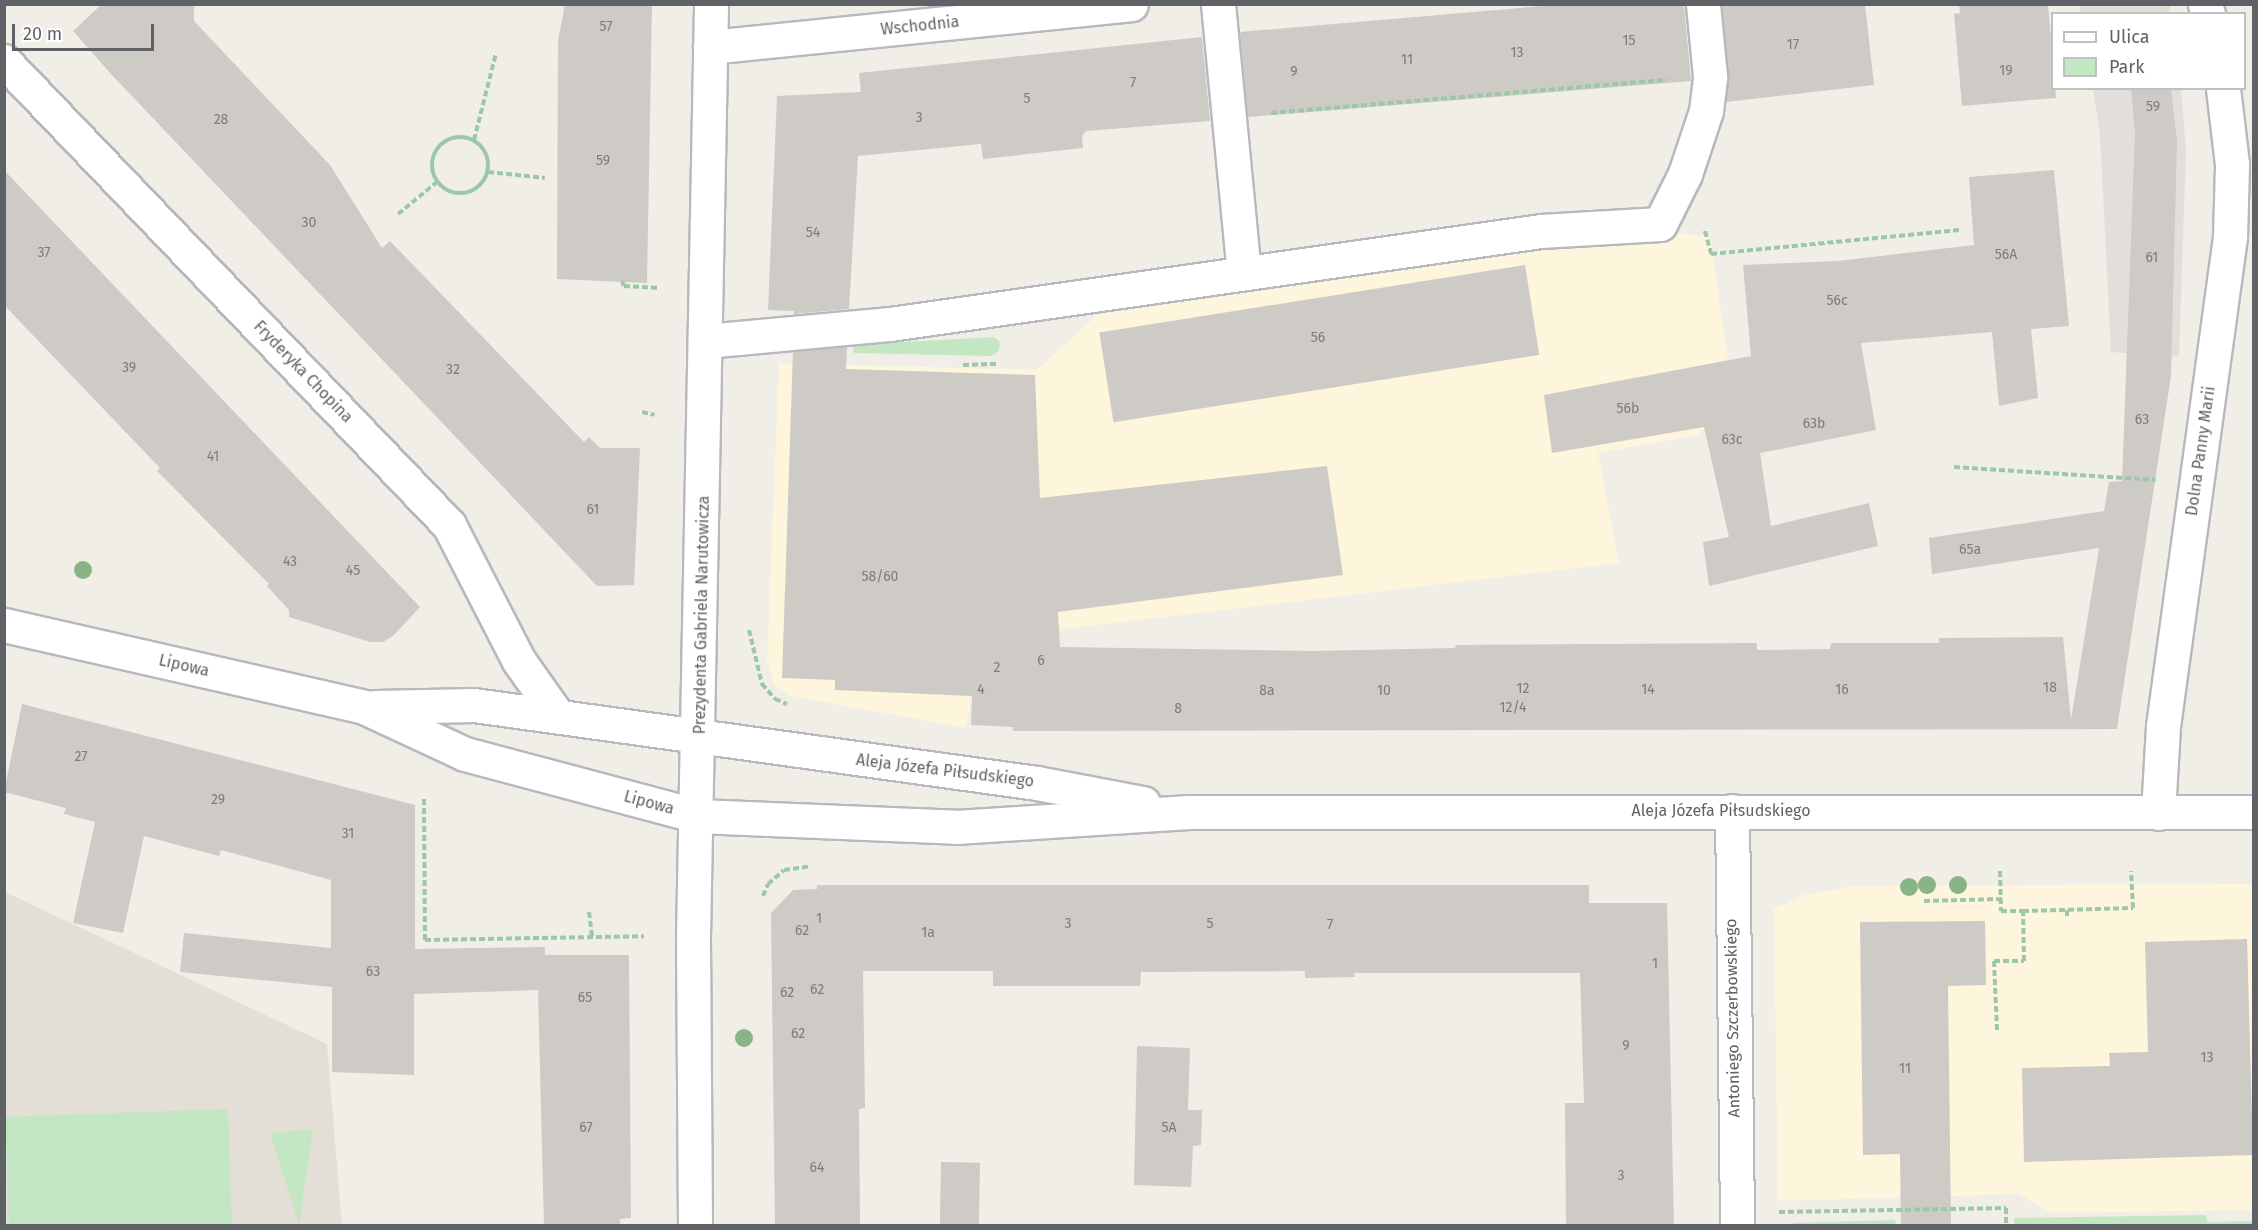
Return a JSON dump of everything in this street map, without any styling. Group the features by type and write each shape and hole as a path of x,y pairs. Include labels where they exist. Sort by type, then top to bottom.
{"street":[{"name":"Prezydenta Gabriela Narutowicza","path":"695,1226 693,936 700,739 711,4"},
{"name":"Wschodnia","path":"710,47 1131,4"},
{"path":"1218,4 1244,272"},
{"path":"706,341 800,334 1046,303 1244,272 1541,231 1660,224 1685,174 1706,111 1710,76 1702,4"},
{"name":"Fryderyka Chopina","path":"4,61 449,525 519,662 558,716"},
{"name":"Dolna Panny Marii","path":"2158,813 2163,726 2230,237 2232,164 2223,90"},
{"name":"Lipowa","path":"4,625 364,707 465,754 698,816"},
{"name":"Lipowa","path":"364,707 474,705 700,739"},
{"name":"Aleja Józefa Piłsudskiego","path":"700,739 1037,783 1189,812"},
{"name":"Antoniego Szczerbowskiego","path":"1732,811 1737,1226"},
{"name":"Aleja Józefa Piłsudskiego","path":"698,816 956,827 1189,812 2253,812"}],"path":[{"path":"474,140 496,53"},
{"path":"1228,116 1710,76"},
{"path":"449,138 474,140 484,148 488,172 471,192 446,190 437,182 433,157 439,146 449,138"},
{"path":"488,172 545,178"},
{"path":"398,214 437,182"},
{"path":"1711,254 1962,230"},
{"path":"622,281 624,286 660,288"},
{"path":"963,365 998,364"},
{"path":"642,412 655,415"},
{"path":"1954,467 2165,480"},
{"path":"749,630 762,684 775,699 793,706"},
{"path":"424,799 425,940 644,936"},
{"path":"764,896 768,884 784,870 818,865"},
{"path":"2000,871 2001,911 2023,911 2133,908 2131,871"},
{"path":"1923,901 2002,899"},
{"path":"2067,910 2067,918"},
{"path":"1996,1030 1994,961 2024,961 2023,911"},
{"path":"589,912 592,937"},
{"path":"1791,1211 2006,1208 2006,1226"}],"shaded area":[{"path":"2080,5 2170,5 2170,12 2080,12"},
{"path":"2093,90 2181,90 2186,152 2179,357 2111,352 2100,135"},
{"path":"1664,232 1710,237 1728,359 1717,362 1724,417 1704,427 1698,435 1598,453 1619,563 1021,634 972,696 966,728 791,696 774,684 767,661 779,363 1037,370 1098,314"},
{"path":"2253,884 2253,1210 2052,1213 2019,1194 1778,1201 1774,909 1804,895 1853,886"},
{"path":"5,892 327,1044 342,1225 5,1226"}],"green space":[{"path":"994,337 1000,342 999,351 991,356 854,353 853,345"},
{"path":"228,1109 232,1225 9,1226 5,1117"},
{"path":"313,1129 299,1225 270,1133"},
{"path":"2206,1215 2207,1222 2253,1221 2253,1225 2014,1225 2014,1218"},
{"path":"1895,1220 1896,1225 1793,1225 1793,1223"}],"building":[{"path":"102,4 194,4 194,21 330,165 382,248 390,241 584,442 589,437 600,448 640,448 634,585 597,586 112,75 73,31"},
{"path":"565,4 652,4 647,283 557,279 558,41"},
{"path":"1566,4 1684,5 1691,81 1248,117 1240,32"},
{"path":"1722,4 1865,4 1874,85 1726,102 1729,74"},
{"path":"1959,4 2048,4 2051,90 2055,90 2056,98 1962,106 1954,14 1960,13"},
{"path":"1202,37 1210,121 1086,131 1082,136 1083,148 983,159 981,144 858,156 849,309 794,314 794,311 768,310 777,96 861,92 859,73"},
{"path":"2131,90 2171,90 2177,142 2171,376 2117,729 1013,731 1013,727 971,725 972,696 835,690 835,680 782,678 793,352 847,347 846,369 1035,375 1040,498 1327,466 1343,575 1058,612 1060,647 1312,651 1455,648 1456,645 1757,643 1757,650 1830,649 1831,643 1939,643 1939,638 2063,637 2071,720 2099,548 1932,574 1929,538 2104,511 2109,482 2122,481 2135,133"},
{"path":"4,170 420,607 393,636 383,642 370,642 289,617 289,610 267,586 269,584 157,471 160,468 4,305"},
{"path":"2054,170 2069,326 2031,329 2038,398 1999,406 1992,332 1861,343 1876,430 1760,453 1771,526 1869,503 1878,546 1709,586 1703,542 1729,537 1704,427 1552,453 1544,395 1751,356 1743,265 1838,261 1974,245 1969,177"},
{"path":"1525,265 1539,355 1114,422 1099,332"},
{"path":"22,704 415,805 415,949 545,947 545,955 629,955 631,1218 620,1219 620,1226 544,1226 538,990 414,994 414,1075 332,1072 332,987 180,972 184,933 331,948 331,880 221,850 219,856 144,836 123,933 73,923 95,822 64,814 66,808 4,792"},
{"path":"817,885 1589,885 1589,903 1667,903 1674,1226 1566,1226 1565,1103 1584,1103 1580,973 1354,973 1355,977 1305,978 1305,971 1141,972 1140,986 993,986 993,971 863,971 865,1108 859,1109 860,1226 775,1226 771,913 793,890 817,889"},
{"path":"1985,921 1986,985 1948,986 1951,1226 1901,1226 1900,1154 1863,1155 1860,922"},
{"path":"2247,939 2253,1155 2024,1162 2022,1068 2110,1066 2109,1053 2148,1052 2145,942"},
{"path":"1137,1046 1190,1048 1188,1110 1202,1110 1201,1145 1193,1146 1191,1187 1134,1185"},
{"path":"941,1162 980,1163 979,1226 940,1226"}]}
